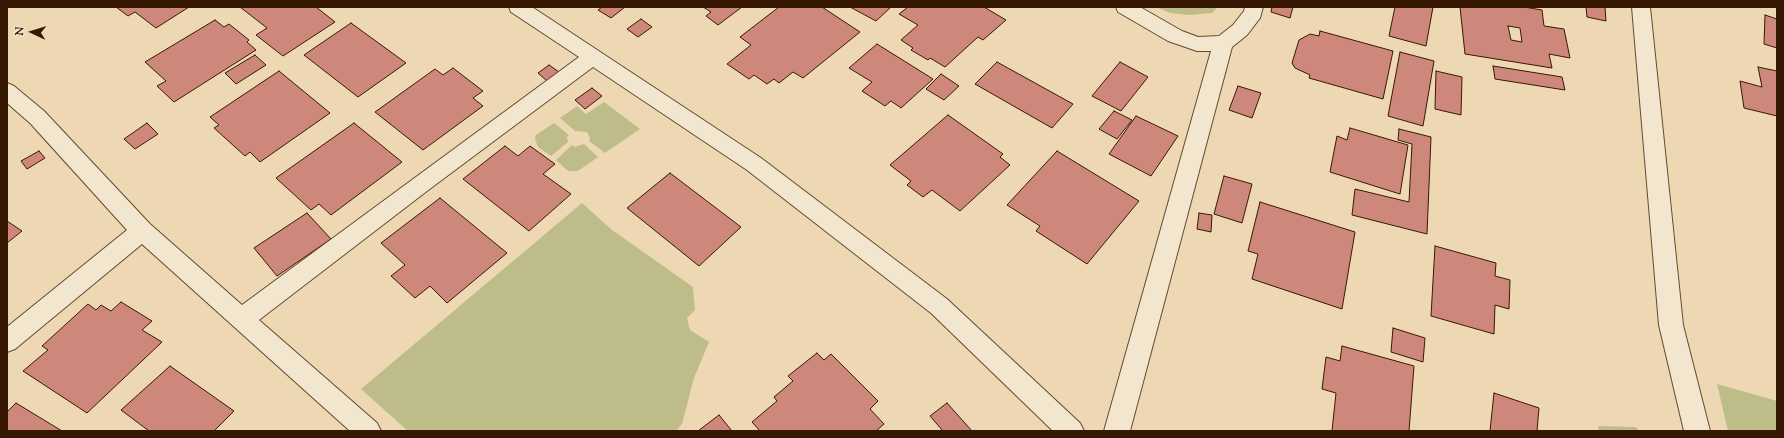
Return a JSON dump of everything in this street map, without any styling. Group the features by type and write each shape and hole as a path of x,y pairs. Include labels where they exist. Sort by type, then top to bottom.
{"street":[{"path":"518,7 754,164 939,306 1071,431"},
{"path":"1125,7 1175,36 1197,44 1224,43"},
{"path":"1117,431 1224,43 1240,30 1253,13 1254,7"},
{"path":"1641,7 1671,325 1697,431"},
{"path":"242,319 419,185 593,57"},
{"path":"7,91 37,117 142,231 368,431"},
{"path":"7,341 142,231"}],"shaded area":[{"path":"1156,7 1218,7 1212,13 1189,15 1170,13"},
{"path":"604,102 640,129 605,153 589,141 590,138 587,132 575,131 560,118 577,106 586,114"},
{"path":"554,123 569,135 567,137 568,142 551,156 538,147 535,139 536,135"},
{"path":"584,144 598,157 578,171 568,171 556,160 572,145 575,147"},
{"path":"582,203 612,230 693,287 695,310 687,318 690,330 709,342 694,378 682,424 676,431 408,431 361,389"},
{"path":"1717,384 1777,401 1777,431 1728,431"},
{"path":"1598,426 1636,427 1639,431 1599,431"}],"building":[{"path":"116,7 189,7 156,28 135,12 128,16"},
{"path":"240,7 316,7 335,22 283,56 256,35 267,28"},
{"path":"602,7 625,7 611,18 598,10"},
{"path":"703,7 742,7 718,25 706,16 711,12"},
{"path":"779,7 822,7 860,32 803,78 793,72 779,83 774,79 767,84 754,75 749,79 727,64 751,45 740,37"},
{"path":"850,7 891,7 876,21"},
{"path":"908,7 984,7 1006,20 983,40 978,37 945,67 930,58 928,60 911,50 913,48 901,40 918,25 899,14"},
{"path":"1272,7 1293,7 1290,18 1271,12"},
{"path":"1395,7 1433,7 1426,46 1389,36"},
{"path":"1460,7 1524,7 1542,10 1544,26 1564,29 1570,58 1549,54 1552,68 1465,54","holes":["1508,26 1520,28 1522,42 1511,40"]},
{"path":"1586,7 1605,7 1606,21 1587,17"},
{"path":"1765,15 1777,19 1777,48 1764,44"},
{"path":"641,19 652,27 638,37 627,29"},
{"path":"215,20 224,27 229,24 249,40 247,42 256,50 174,102 157,86 166,81 145,62"},
{"path":"351,23 406,63 358,97 304,55"},
{"path":"1320,31 1393,51 1383,99 1309,78 1310,75 1295,68 1292,63 1299,40 1310,34 1319,36"},
{"path":"877,44 933,79 901,108 891,101 885,106 862,91 872,82 849,68"},
{"path":"1400,52 1434,61 1423,126 1388,116"},
{"path":"255,55 266,65 236,84 225,73"},
{"path":"997,62 1073,104 1052,128 975,84"},
{"path":"1120,62 1148,77 1121,111 1092,96"},
{"path":"549,65 559,72 547,81 538,73"},
{"path":"1493,66 1562,77 1565,90 1495,79"},
{"path":"1758,67 1777,71 1777,116 1744,108 1740,81 1762,87"},
{"path":"453,68 483,91 473,98 483,106 423,150 375,112 435,69 443,75"},
{"path":"279,71 330,113 260,162 250,152 245,156 214,128 219,125 210,117"},
{"path":"1436,71 1462,77 1461,115 1435,109"},
{"path":"941,74 959,86 944,100 926,89"},
{"path":"1238,86 1261,93 1252,118 1229,110"},
{"path":"592,88 602,96 585,109 575,100"},
{"path":"1114,111 1132,120 1117,139 1099,129"},
{"path":"948,115 1003,154 1000,157 1010,165 960,211 932,190 923,197 907,185 911,181 890,165"},
{"path":"1136,116 1178,136 1151,176 1109,154"},
{"path":"147,123 158,134 135,149 124,139"},
{"path":"354,123 402,162 331,215 319,204 311,210 276,178"},
{"path":"1350,128 1408,145 1400,194 1330,172 1337,136 1347,140"},
{"path":"1399,129 1431,137 1427,234 1352,215 1355,189 1409,202 1412,144 1398,140"},
{"path":"505,146 518,156 530,146 555,164 543,174 571,194 529,231 463,179"},
{"path":"39,151 45,158 27,169 21,161"},
{"path":"1057,151 1139,201 1087,264 1036,231 1040,226 1007,205"},
{"path":"670,173 741,227 699,266 627,208"},
{"path":"1224,176 1252,184 1242,223 1214,214"},
{"path":"440,198 507,253 447,303 430,286 415,298 391,276 405,265 381,243"},
{"path":"1260,202 1355,232 1342,309 1252,279 1258,254 1248,251"},
{"path":"307,213 331,239 277,276 254,248"},
{"path":"1199,213 1212,215 1211,232 1197,229"},
{"path":"7,221 22,231 7,243"},
{"path":"1435,246 1496,263 1495,276 1510,280 1509,309 1495,305 1494,334 1431,316"},
{"path":"121,302 152,321 142,330 162,342 87,413 23,371 48,350 42,346 88,304 96,310 101,305 111,311"},
{"path":"1393,328 1425,338 1423,362 1391,352"},
{"path":"1342,346 1414,366 1409,431 1332,431 1336,393 1322,389 1326,357 1340,361"},
{"path":"817,353 824,360 831,354 878,401 870,409 884,424 876,431 760,431 752,422 777,401 774,397 793,381 788,376"},
{"path":"170,366 234,411 214,431 149,431 121,410"},
{"path":"1494,393 1539,408 1537,431 1490,431"},
{"path":"16,403 62,431 7,431 7,412"},
{"path":"947,403 972,431 943,431 930,416"},
{"path":"719,415 732,431 698,431"}]}
